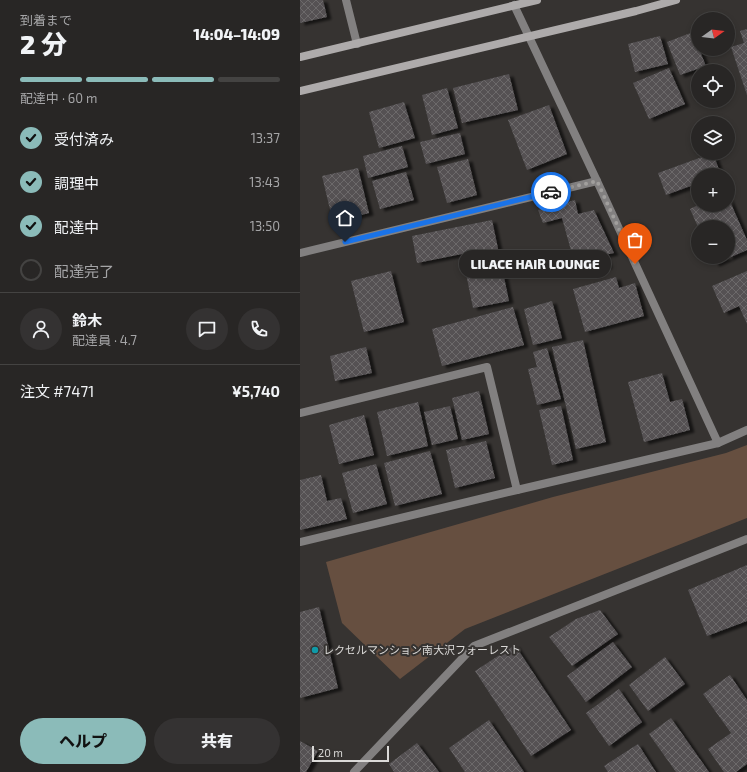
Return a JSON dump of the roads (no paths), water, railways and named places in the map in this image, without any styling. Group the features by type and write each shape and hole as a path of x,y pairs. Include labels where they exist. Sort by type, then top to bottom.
{"street":[{"path":"346,0 357,44"},
{"path":"300,57 537,0"},
{"path":"300,91 636,11 676,0"},
{"path":"514,5 718,443"},
{"path":"300,253 597,181"},
{"path":"300,413 487,367 517,490"},
{"path":"300,542 718,443 747,430"},
{"path":"354,772 474,646 747,538"}],"place":[{"name":"LILACE HAIR LOUNGE","path":"635,264"},
{"name":"レクセルマンション南大沢フォーレスト","path":"315,650"}]}
